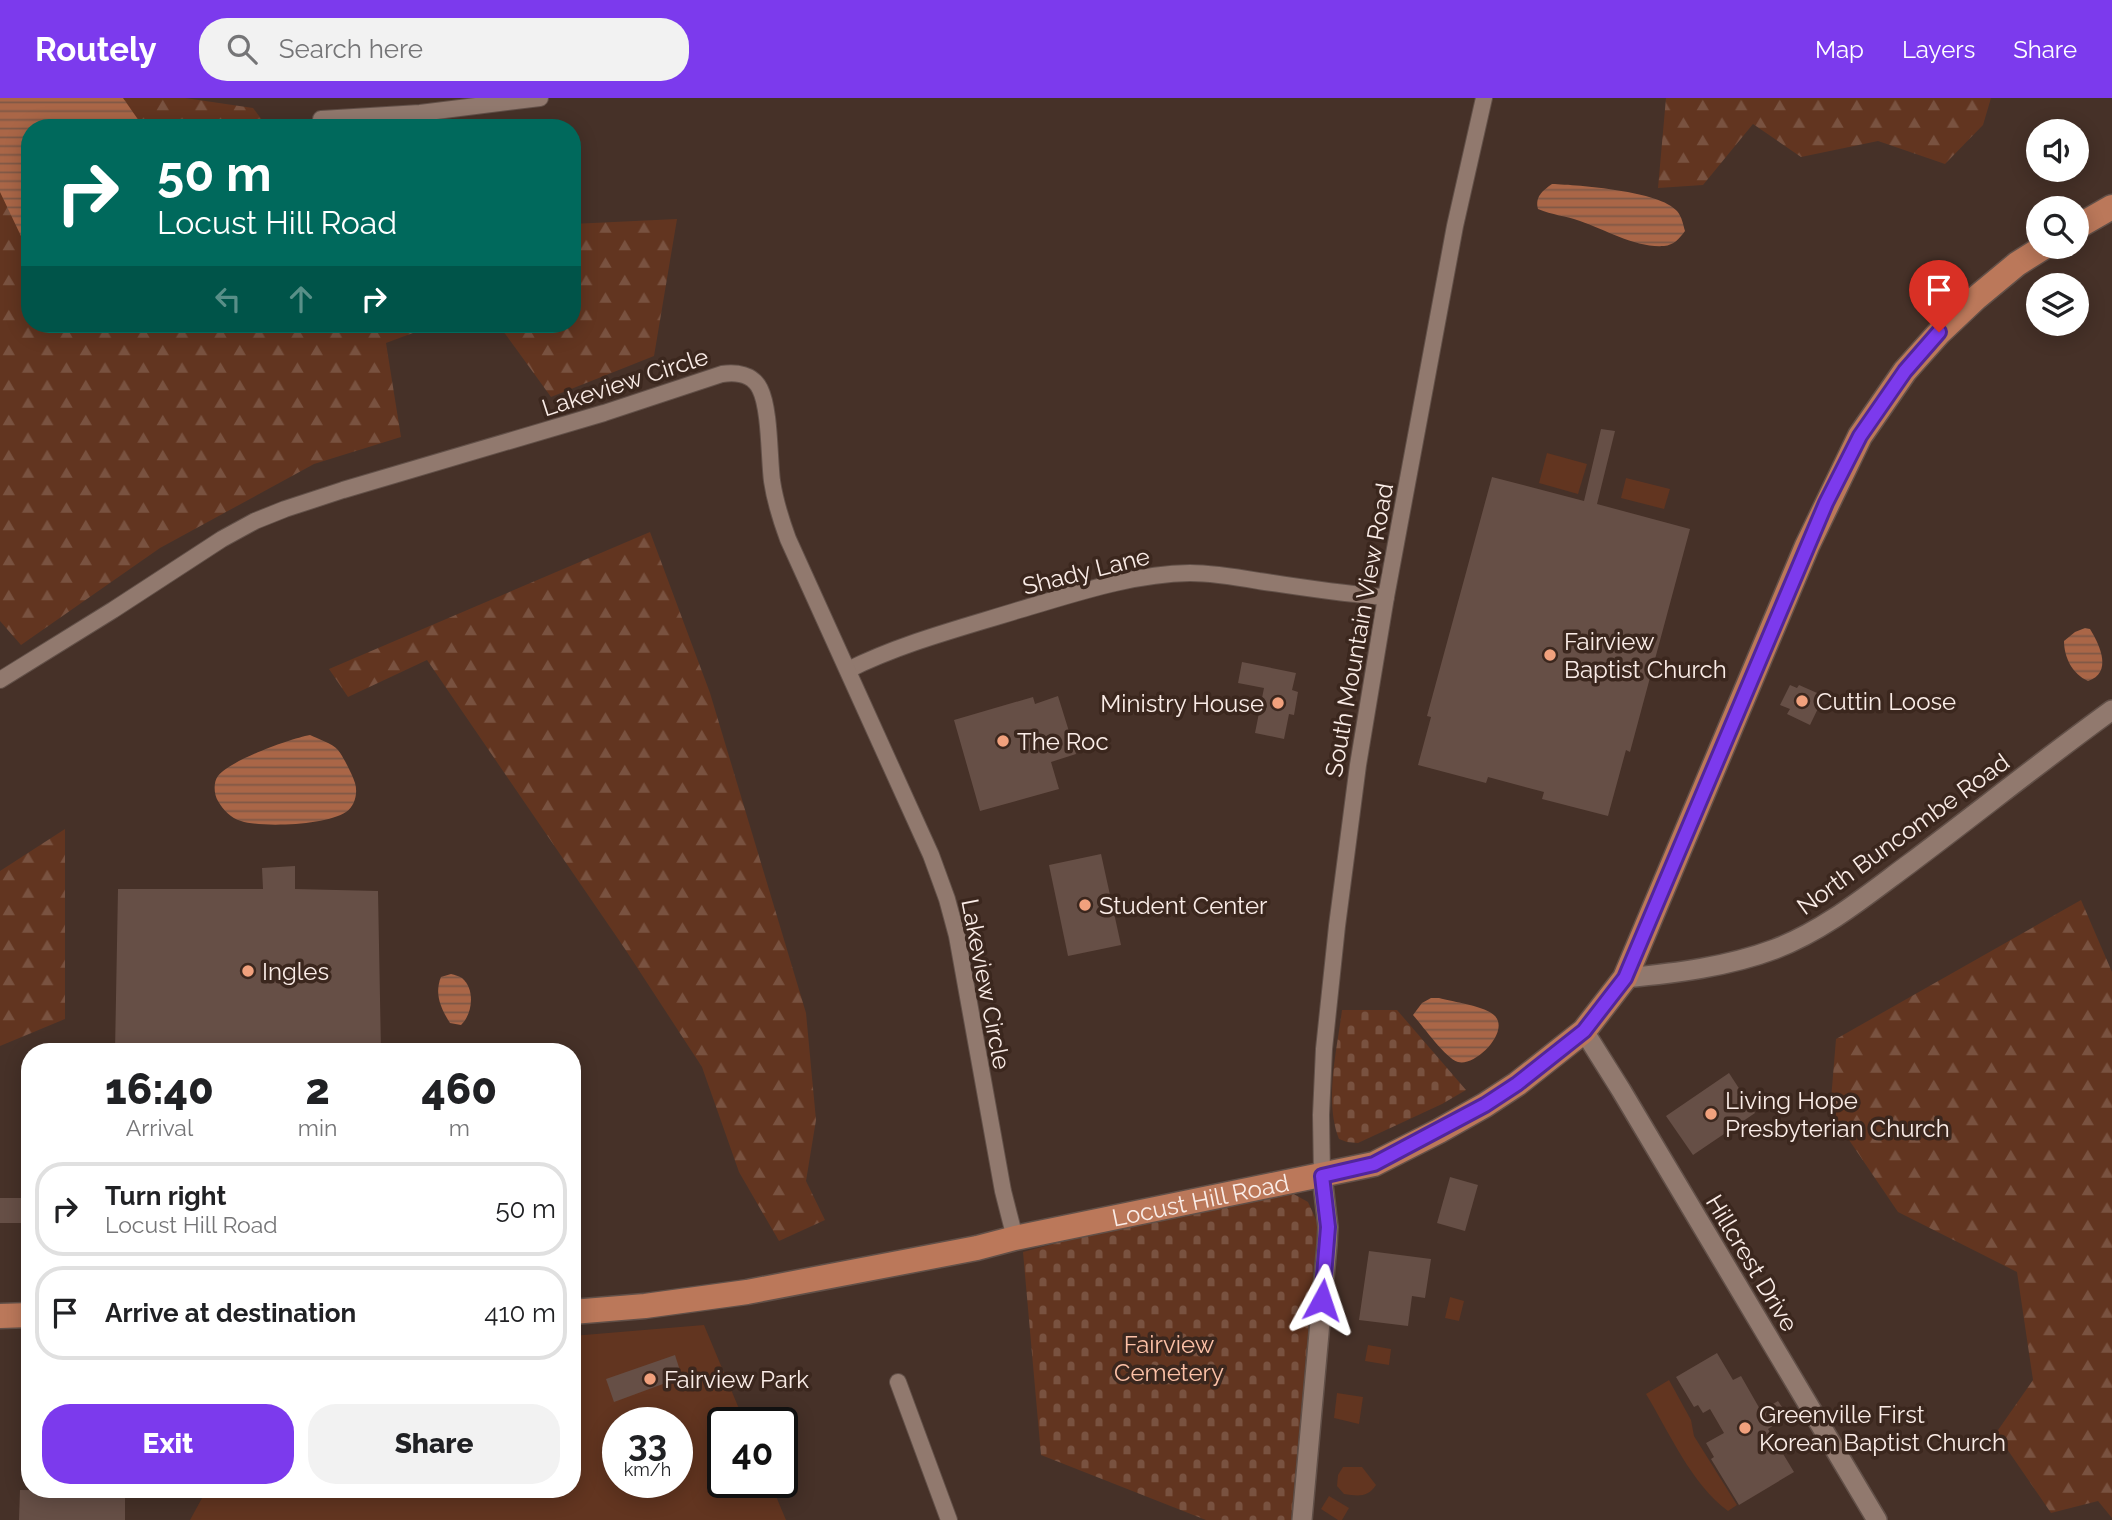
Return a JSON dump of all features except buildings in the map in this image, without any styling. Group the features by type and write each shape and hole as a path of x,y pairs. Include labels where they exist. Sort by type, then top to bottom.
{"main road":[{"path":"2089,220 2112,207"},
{"name":"Locust Hill Road","path":"581,1311 646,1306 747,1292 977,1248 1374,1164 1439,1131 1517,1084 1584,1031 1625,978 1807,546 1860,436 1905,371 1939,332 2026,258"},
{"path":"0,1316 21,1315"}],"street":[{"path":"321,119 420,113 540,98"},
{"name":"South Mountain View Road","path":"1322,1176 1324,1049 1360,752 1455,226 1484,98"},
{"name":"Lakeview Circle","path":"0,680 222,540 285,509 730,373 744,375 759,387 764,402 772,483 779,516 931,855 947,899 957,936 1003,1191 1015,1238"},
{"name":"Shady Lane","path":"848,670 881,654 943,633 1108,584 1160,575 1216,574 1386,597"},
{"name":"North Buncombe Road","path":"1625,978 1683,972 1738,960 1776,949 1823,925 1991,803 2112,710"},
{"name":"Hillcrest Drive","path":"1584,1031 1877,1520"},
{"path":"1302,1520 1327,1245 1328,1227 1322,1176"},
{"path":"898,1382 949,1520"}],"green space":[{"path":"0,98 185,98 253,108 261,119 21,119 21,333 413,333 386,343 401,437 314,464 160,548 21,645 0,621"},
{"path":"1666,98 1991,98 1983,125 1945,164 1878,141 1801,157 1753,124 1703,185 1658,188"},
{"path":"677,219 654,356 551,397 505,333 581,333 581,224"},
{"path":"1547,453 1587,464 1578,494 1539,483"},
{"path":"1626,478 1670,489 1664,509 1621,498"},
{"path":"650,532 710,693 806,1013 816,1120 806,1181 825,1220 779,1241 739,1172 702,1067 625,949 427,660 348,697 329,669"},
{"path":"65,829 65,1019 0,1046 0,871"},
{"path":"2081,900 2112,972 2112,1518 2098,1501 2051,1513 1996,1433 2033,1380 2017,1272 1898,1212 1830,1112 1836,1039"},
{"path":"1342,1010 1397,1010 1466,1090 1358,1143 1339,1139 1332,1108 1332,1092"},
{"name":"Fairview Cemetery","path":"1290,1192 1308,1202 1318,1224 1291,1520 1206,1520 1041,1455 1023,1252 1102,1231"},
{"path":"1450,1297 1464,1301 1459,1321 1445,1318"},
{"name":"Fairview Park","path":"704,1325 738,1407 707,1407 707,1498 777,1498 786,1520 190,1520 202,1498 581,1498 581,1335"},
{"path":"1368,1345 1391,1349 1389,1365 1365,1361"},
{"path":"1669,1380 1691,1420 1694,1436 1737,1505 1728,1511 1692,1473 1646,1394"},
{"path":"1337,1393 1363,1397 1359,1424 1334,1418"},
{"path":"1343,1467 1362,1467 1376,1485 1366,1494 1344,1494 1337,1486 1338,1475"},
{"path":"1329,1496 1349,1508 1342,1520 1321,1509"}],"shaded area":[{"path":"0,98 123,98 138,119 21,119 21,236 0,192"},
{"path":"1552,184 1618,190 1654,198 1677,211 1685,231 1671,244 1653,246 1548,213 1538,209 1538,201 1540,195"},
{"path":"2085,628 2090,629 2094,636 2102,659 2100,672 2088,681 2070,664 2064,641"},
{"path":"310,735 329,743 340,753 348,766 356,791 354,803 346,812 325,820 278,825 241,821 225,810 217,798 215,788 218,776 235,763 261,751"},
{"path":"451,974 462,978 471,996 468,1015 461,1025 450,1023 440,1001 438,989 441,977"},
{"path":"1431,998 1477,1007 1495,1016 1498,1031 1488,1047 1465,1062 1458,1062 1447,1055 1413,1015 1422,1003"}],"place":[{"name":"Fairview Baptist Church","path":"1550,655"},
{"name":"Cuttin Loose","path":"1802,701"},
{"name":"Ministry House","path":"1278,703"},
{"name":"The Roc","path":"1003,741"},
{"name":"Student Center","path":"1085,905"},
{"name":"Ingles","path":"248,971"},
{"name":"Living Hope Presbyterian Church","path":"1711,1114"},
{"name":"Fairview Park","path":"650,1379"},
{"name":"Greenville First Korean Baptist Church","path":"1745,1428"}],"route":[{"path":"1322,1300 1328,1227 1322,1176 1374,1164 1485,1105 1517,1084 1584,1031 1625,978 1826,503 1860,436 1905,371 1939,332"}]}
